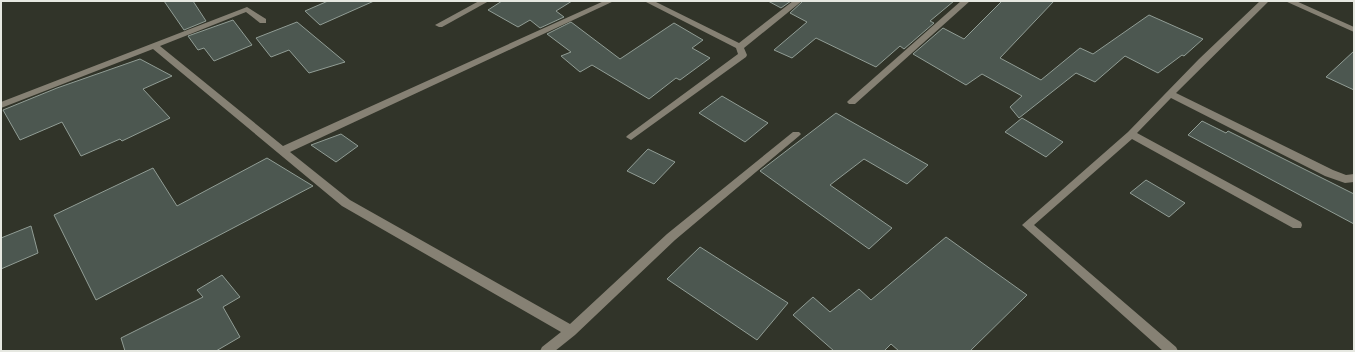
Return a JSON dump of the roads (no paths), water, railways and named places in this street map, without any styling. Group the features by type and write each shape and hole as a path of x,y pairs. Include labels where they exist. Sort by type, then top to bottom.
{"street":[{"path":"439,25 485,1"},
{"path":"740,47 798,1"},
{"path":"852,102 966,1"},
{"path":"1172,351 1027,225 1130,134 1265,1"},
{"path":"1289,1 1354,30"},
{"path":"282,151 610,2"},
{"path":"631,137 743,55 740,47 651,2"},
{"path":"1,105 247,9 263,21"},
{"path":"153,45 346,203 571,331"},
{"path":"1170,94 1329,173 1345,178 1354,178"},
{"path":"546,351 571,331 671,237 796,134"},
{"path":"1130,134 1297,225"}]}
